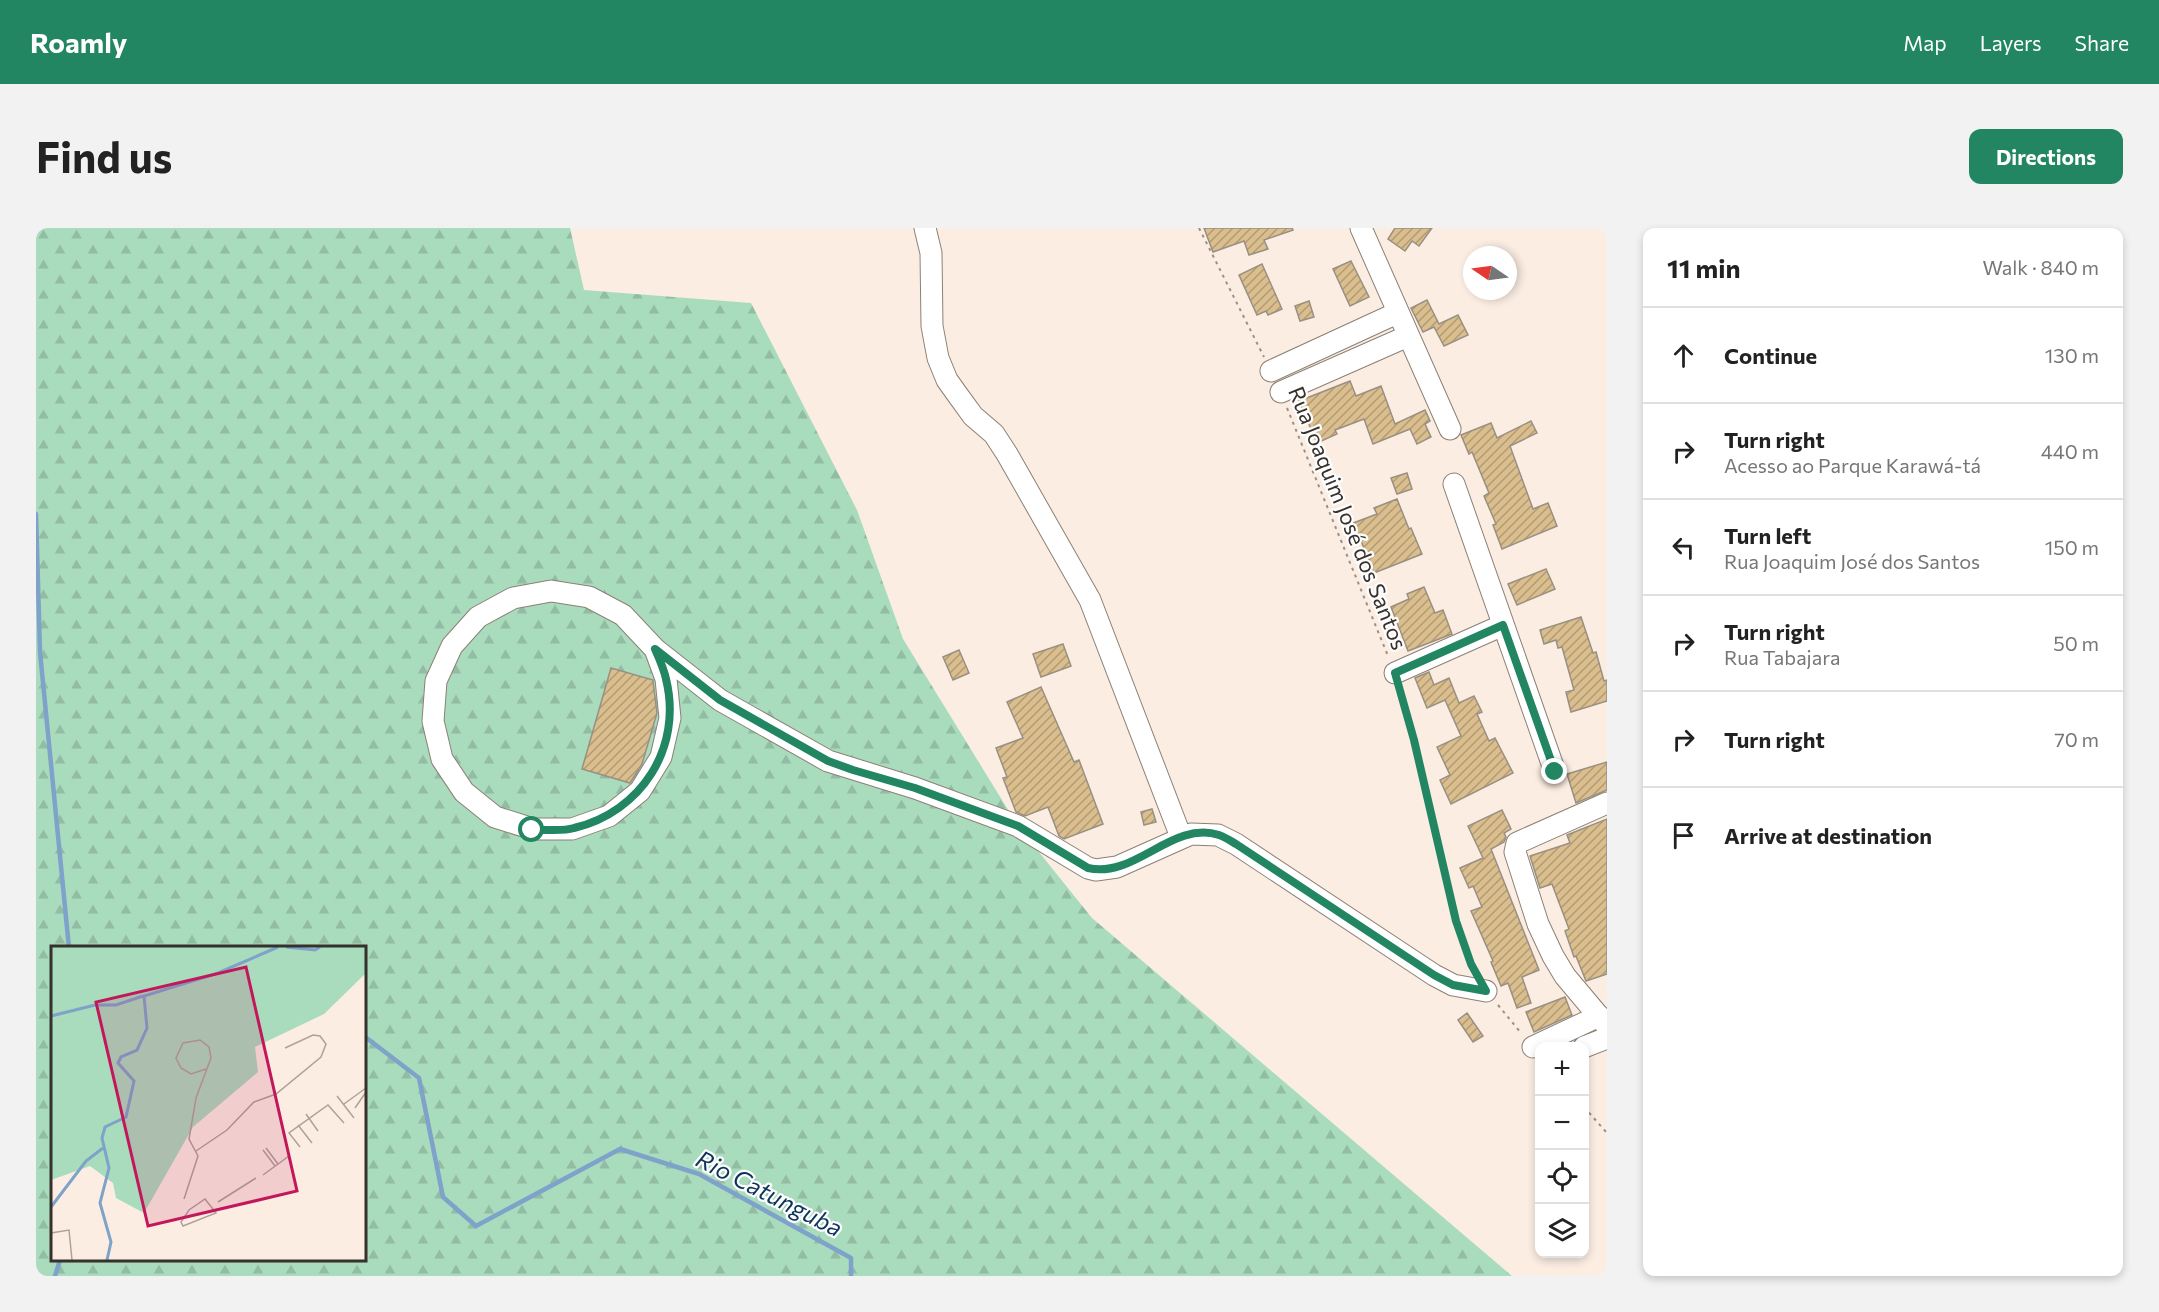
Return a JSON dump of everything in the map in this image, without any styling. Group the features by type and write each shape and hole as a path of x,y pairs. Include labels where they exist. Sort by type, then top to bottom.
{"street":[{"path":"925,228 932,253 932,326 938,358 947,380 973,416 994,434 1007,454 1090,600 1181,837"},
{"path":"1361,228 1450,429"},
{"path":"1271,371 1397,313"},
{"path":"1281,392 1408,336"},
{"path":"1454,484 1555,772"},
{"path":"655,649 666,679 670,718 662,757 640,791 609,816 572,829 532,830 495,817 464,792 442,759 433,721 436,681 452,646 478,617 513,598 551,591 589,597 623,615 655,649 720,700 828,761 915,788 1018,826 1088,868 1096,870 1117,867 1191,834 1218,835 1236,844 1434,975 1453,985 1486,991"},
{"path":"1395,673 1503,625"},
{"path":"1533,1047 1603,1021 1565,976 1552,956 1538,924 1515,852 1517,843 1607,803"},
{"path":"1589,1045 1607,1038"}],"path":[{"name":"Rua Joaquim José dos Santos","path":"1199,228 1271,371"},
{"name":"Rua Joaquim José dos Santos","path":"1281,392 1395,673 1414,740 1456,921 1471,964 1486,991 1533,1047"},
{"path":"1589,1113 1607,1133"}],"green space":[{"path":"36,228 570,228 584,290 751,303 857,510 903,639 1018,826 1092,918 1512,1276 36,1276"}],"building":[{"path":"1204,228 1292,228 1293,230 1264,240 1268,249 1249,255 1244,241 1213,252"},
{"path":"1395,228 1432,228 1419,246 1412,241 1405,251 1388,239"},
{"path":"1351,261 1369,297 1350,306 1333,269"},
{"path":"1262,264 1282,309 1268,315 1266,311 1257,315 1239,275"},
{"path":"1427,300 1439,324 1458,315 1468,335 1444,346 1434,327 1423,332 1411,308"},
{"path":"1309,301 1314,317 1300,321 1295,306"},
{"path":"1350,381 1356,396 1381,386 1395,424 1425,410 1430,421 1425,424 1431,437 1417,444 1410,429 1373,444 1364,419 1335,430 1337,434 1317,443 1299,401"},
{"path":"1531,421 1537,433 1510,446 1533,509 1548,503 1557,526 1502,549 1493,525 1496,524 1484,496 1489,493 1472,452 1469,454 1461,435 1491,423 1497,438"},
{"path":"1407,473 1412,489 1397,494 1391,478"},
{"path":"1397,499 1422,554 1374,573 1361,541 1355,543 1348,525 1377,514 1374,508"},
{"path":"1546,569 1555,589 1517,605 1508,584"},
{"path":"1424,587 1435,613 1443,610 1452,634 1408,651 1391,607 1409,599 1407,594"},
{"path":"1581,617 1593,653 1596,652 1604,681 1607,680 1607,701 1571,712 1566,692 1574,690 1562,647 1558,648 1556,640 1544,644 1540,630"},
{"path":"1063,644 1071,666 1041,677 1033,654"},
{"path":"959,650 969,673 953,680 943,657"},
{"path":"611,668 653,680 657,713 642,764 630,783 582,769"},
{"path":"1429,672 1434,685 1449,678 1459,703 1474,696 1482,712 1477,714 1489,741 1495,738 1513,773 1451,804 1440,780 1450,775 1437,747 1461,736 1445,700 1427,708 1415,678"},
{"path":"1041,687 1074,762 1079,760 1103,824 1064,839 1059,836 1048,807 1025,816 1016,812 1003,778 1007,777 996,748 1023,738 1007,702"},
{"path":"1607,762 1607,790 1576,803 1567,774"},
{"path":"1152,809 1156,822 1144,825 1141,812"},
{"path":"1502,810 1511,829 1504,833 1506,837 1504,842 1491,849 1539,970 1522,977 1531,1003 1517,1008 1508,983 1501,986 1491,962 1493,961 1471,911 1482,907 1473,886 1469,888 1460,868 1483,858 1468,826"},
{"path":"1607,819 1607,974 1586,981 1576,956 1574,957 1565,931 1569,929 1552,884 1540,888 1530,856 1570,843 1567,835"},
{"path":"1565,997 1572,1015 1534,1032 1526,1012"},
{"path":"1467,1013 1483,1036 1473,1042 1458,1020"}],"waterway":[{"name":"Rio Catunguba","path":"36,514 40,652 69,946"},
{"name":"Rio Catunguba","path":"366,1038 419,1078 443,1197 476,1226 620,1149 699,1174 851,1258 851,1276"},
{"path":"55,1276 60,1261"}],"route":[{"path":"532,830 572,829 609,816 640,791 662,757 670,718 666,679 655,649 720,700 828,761 915,788 1018,826 1088,868 1096,870 1117,867 1191,834 1218,835 1236,844 1434,975 1453,985 1486,991 1471,964 1456,921 1414,740 1395,673 1503,625 1555,772"}]}
